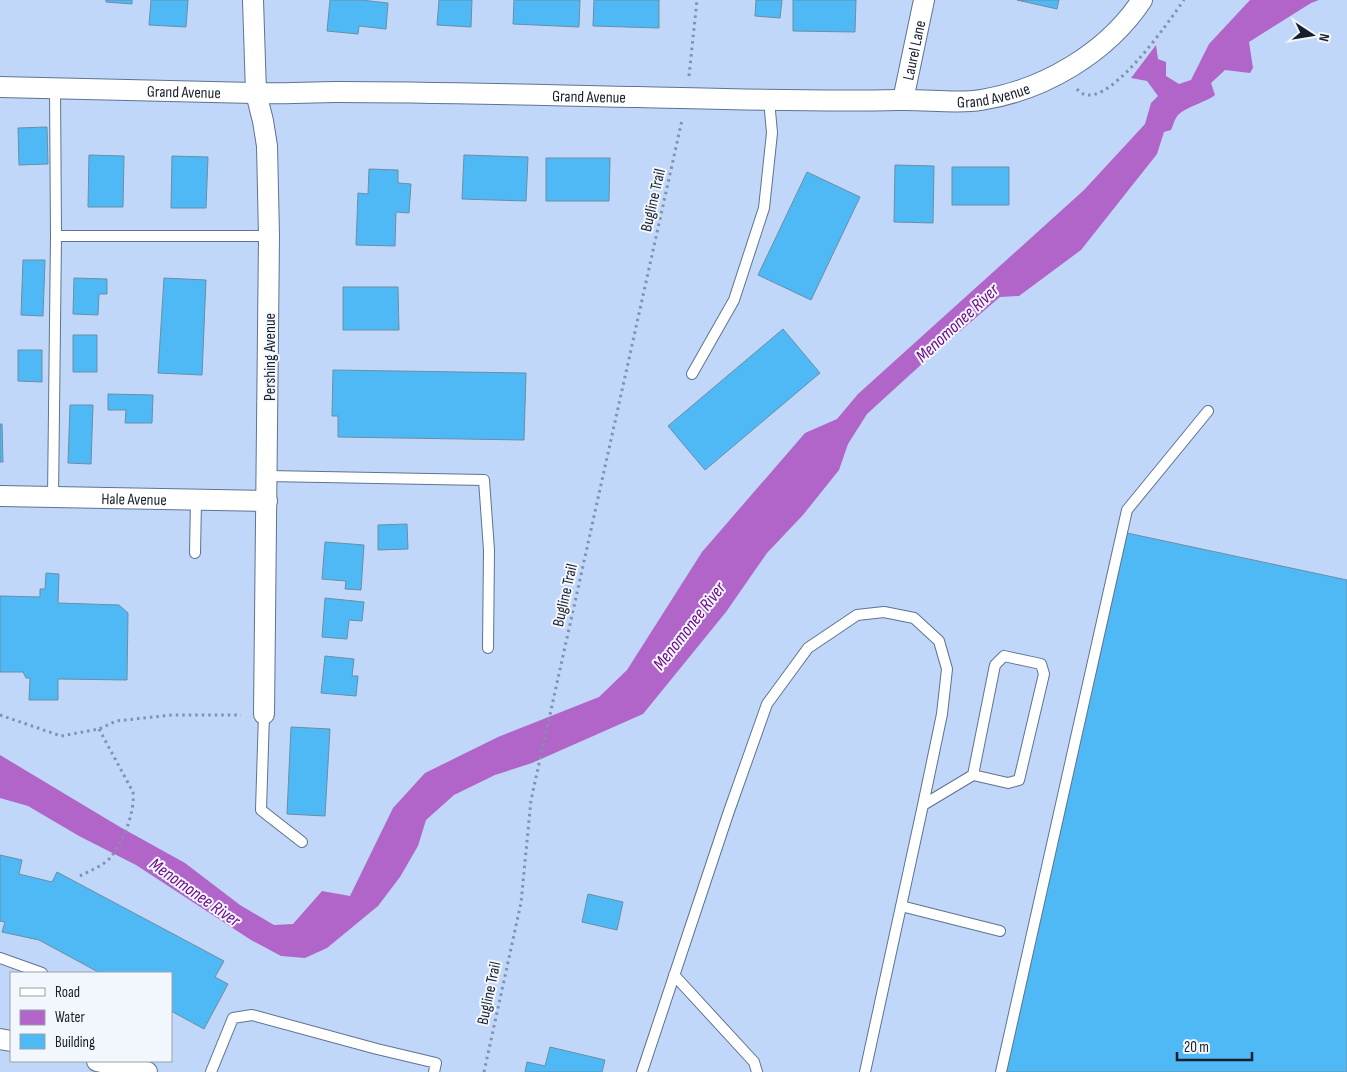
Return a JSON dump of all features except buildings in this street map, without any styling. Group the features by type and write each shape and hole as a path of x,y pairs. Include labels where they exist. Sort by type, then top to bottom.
{"street":[{"name":"Pershing Avenue","path":"253,0 256,94 267,146 269,236 268,476 264,714"},
{"name":"Laurel Lane","path":"903,100 924,0"},
{"name":"Grand Avenue","path":"0,87 256,94 336,92 836,101 979,101 1038,84 1062,71 1109,40 1130,18 1142,0"},
{"name":"Hale Avenue","path":"0,496 267,501"},
{"path":"101,1062 146,1072"}],"lane":[{"path":"53,498 56,236 55,88"},
{"path":"692,374 734,300 764,208 772,134 769,100"},
{"path":"56,236 269,236"},
{"path":"1001,1072 1127,510 1208,410"},
{"path":"268,476 484,480 489,550 488,648"},
{"path":"195,553 196,500"},
{"path":"642,1072 728,814 767,704 808,648 857,615 884,612 914,618 939,641 947,669 942,714 865,1072"},
{"path":"923,805 973,775 1008,783 1019,780 1044,674 1041,664 1004,656 995,665 973,775"},
{"path":"264,714 261,810 302,842"},
{"path":"901,906 1000,931"},
{"path":"0,958 39,972"},
{"path":"674,975 754,1062 757,1072"},
{"path":"211,1072 233,1018 252,1015 436,1063 434,1072"}],"path":[{"path":"690,66 696,0"},
{"path":"1062,71 1080,93 1088,96 1103,91 1131,70 1184,0"},
{"name":"Bugline Trail","path":"484,1072 521,903 531,800 682,126"},
{"path":"0,715 61,736 99,728 116,721 172,715 264,714"},
{"path":"80,876 109,859 127,828 134,802 133,792 99,728"}],"water":[{"name":"Menomonee River","path":"1250,0 1319,0 1311,3 1249,42 1253,68 1250,73 1225,70 1211,83 1215,95 1179,114 1171,130 1164,132 1157,154 1081,250 1019,296 1000,297 867,414 848,444 839,470 803,515 767,553 726,612 643,714 532,763 495,775 454,795 426,820 418,846 400,877 378,906 327,948 305,958 281,956 251,940 136,865 79,836 28,806 0,798 0,755 120,827 185,863 240,905 274,925 293,924 322,891 350,896 393,808 425,773 498,737 599,697 627,670 702,552 805,433 837,419 858,394 1084,190 1145,124 1151,103 1158,96 1147,81 1131,78 1156,45 1158,59 1166,62 1166,76 1179,84 1191,80 1209,44"}]}
